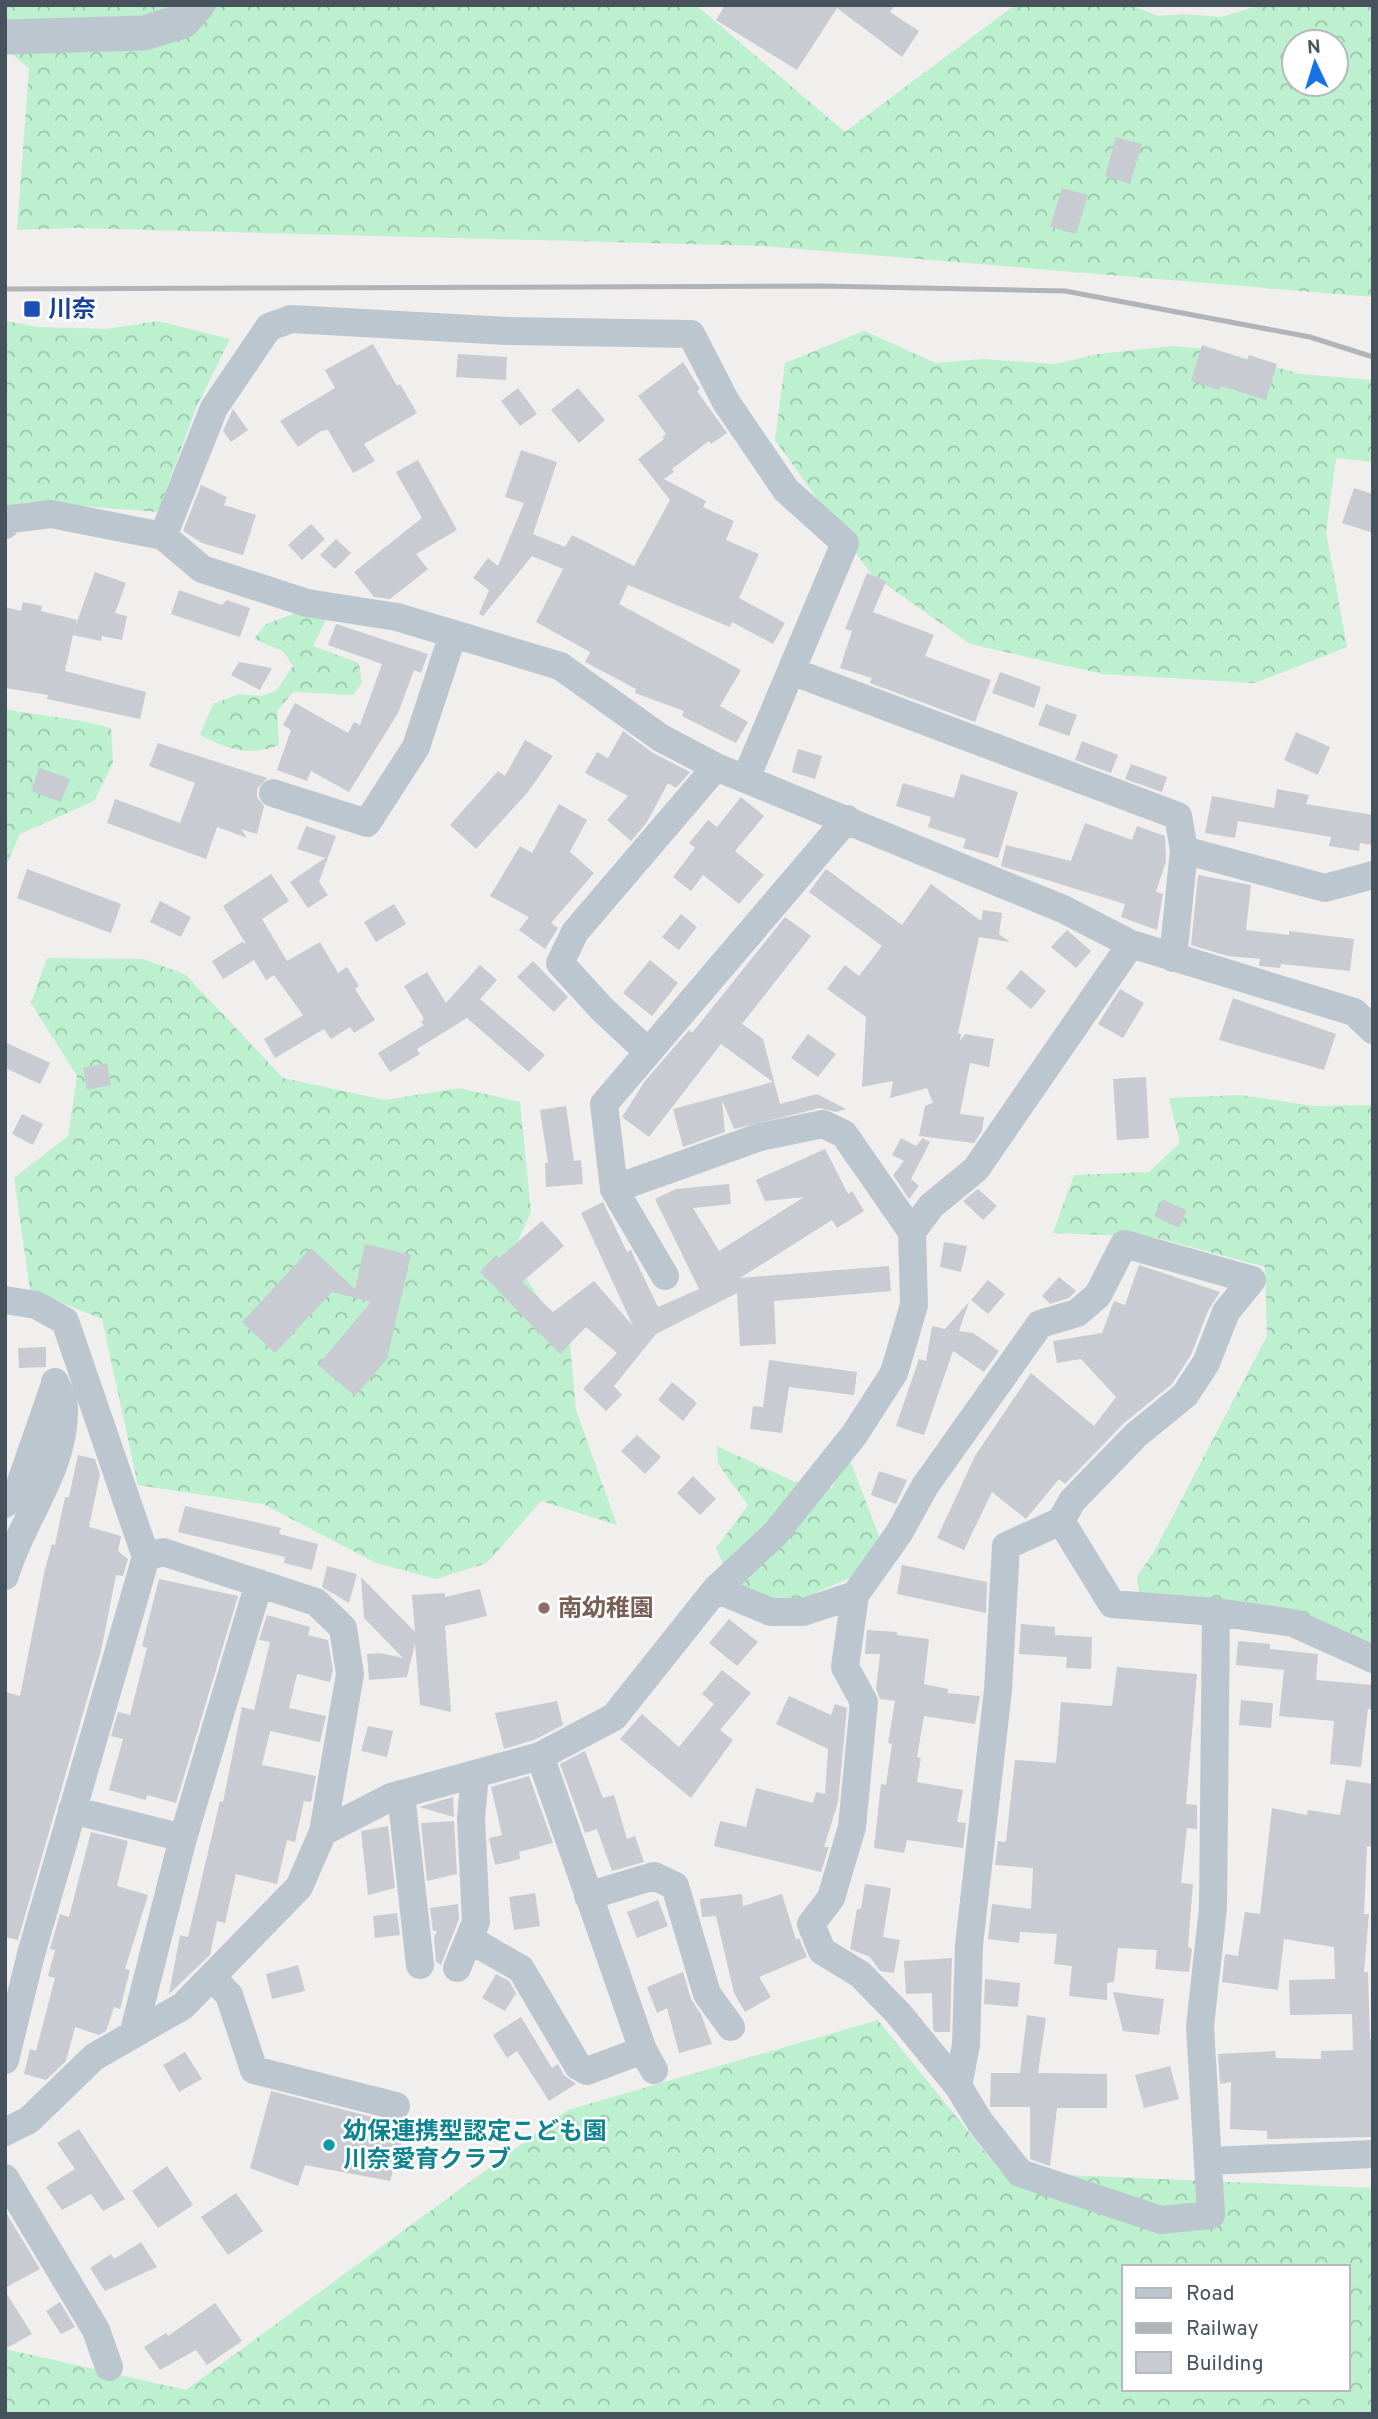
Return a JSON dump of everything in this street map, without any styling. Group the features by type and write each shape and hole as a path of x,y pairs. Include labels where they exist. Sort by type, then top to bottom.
{"street":[{"path":"5,37 144,33 183,21 197,5"},
{"path":"163,536 214,408 269,327 291,319 507,331 691,334 726,402 786,490 845,543 746,778"},
{"path":"5,525 11,519 51,514 163,536 202,569 307,603 397,617 559,666 661,737 716,767 1063,909 1131,944 1354,1012 1373,1030"},
{"path":"273,793 367,823 416,747 453,634"},
{"path":"791,671 1178,816 1184,850 1173,958"},
{"path":"647,1051 602,1009 560,963 575,932 716,767"},
{"path":"665,1276 614,1189 604,1104 847,819"},
{"path":"1184,850 1325,888 1373,875"},
{"path":"912,1232 931,1206 976,1169 1131,944"},
{"path":"323,1832 401,1794 540,1756 614,1717 716,1589 775,1534 854,1435 894,1373 914,1305 912,1232 844,1134 823,1124 760,1137 614,1189"},
{"path":"958,2086 966,2045 969,1945 998,1690 1006,1546 1061,1521 1072,1502 1136,1435 1185,1395 1206,1363 1226,1312 1252,1280 1124,1244 1098,1296 1077,1313 1040,1324 925,1486 899,1533 855,1595 845,1667 864,1702 852,1827 831,1898 811,1924 822,1951 860,1974 898,2014 958,2086 980,2122 1020,2173 1161,2220 1211,2215 1200,2026 1213,1908 1216,1612"},
{"path":"5,1300 36,1305 65,1321 146,1557 31,1954 5,2060"},
{"path":"5,1504 17,1493 55,1382 68,1334"},
{"path":"5,1576 11,1557 56,1464 65,1406 55,1382"},
{"path":"1061,1521 1112,1604 1216,1612 1293,1623 1373,1659"},
{"path":"5,2132 29,2120 94,2057 183,2007 299,1887 323,1832 349,1674 343,1628 316,1602 163,1552 146,1557"},
{"path":"133,2035 183,1838 259,1583"},
{"path":"716,1589 771,1612 803,1612 855,1595"},
{"path":"470,1939 521,1969 578,2066 587,2071 648,2060 540,1756"},
{"path":"457,1968 476,1923 471,1818 475,1774"},
{"path":"401,1794 420,1965"},
{"path":"72,1810 183,1838"},
{"path":"588,1896 654,1876 675,1886 708,1994 731,2027"},
{"path":"212,1977 229,1994 254,2070 396,2106"},
{"path":"1209,2161 1373,2154"},
{"path":"5,2178 96,2330 109,2368"}],"green space":[{"path":"5,5 696,5 845,132 1015,5 1132,5 1158,16 1184,14 1221,17 1261,5 1373,5 1373,297 763,246 73,228 17,230 29,68 5,49"},
{"path":"5,321 39,327 106,329 158,321 230,339 196,408 158,512 27,502 5,510"},
{"path":"864,331 936,363 982,359 1055,364 1098,354 1172,346 1217,350 1300,374 1373,380 1373,462 1336,458 1326,532 1347,647 1255,683 1103,674 970,644 871,574 775,440 785,363"},
{"path":"301,611 327,618 313,646 359,663 362,683 353,695 293,692 277,711 279,745 268,749 239,750 200,735 213,704 239,694 261,696 276,691 293,666 283,651 254,639 266,624"},
{"path":"5,709 111,728 113,763 94,801 20,834 5,868"},
{"path":"47,958 144,959 186,975 283,1078 385,1100 459,1088 520,1102 531,1212 511,1256 570,1344 576,1410 617,1525 541,1501 487,1563 436,1579 376,1563 263,1504 138,1485 102,1319 30,1290 14,1178 68,1136 77,1076 31,1003"},
{"path":"1240,1095 1314,1106 1371,1105 1373,1645 1139,1594 1137,1576 1154,1552 1267,1336 1265,1267 1154,1237 1053,1233 1074,1175 1149,1172 1180,1143 1169,1098"},
{"path":"717,1446 793,1481 832,1488 848,1455 881,1541 850,1578 777,1609 731,1583 716,1548 748,1505 718,1464"},
{"path":"878,2020 1001,2172 1373,2188 1373,2414 5,2414 5,2349 186,2390 568,2110"}],"building":[{"path":"725,5 895,5 890,12 919,31 902,57 837,8 797,70 716,20"},
{"path":"1116,137 1142,144 1130,184 1105,176"},
{"path":"1062,188 1088,195 1076,234 1050,227"},
{"path":"373,344 397,386 400,384 417,413 364,444 375,461 353,473 328,430 321,431 298,447 280,421 335,388 325,370"},
{"path":"1202,345 1247,360 1249,355 1277,364 1266,400 1221,386 1219,390 1191,381"},
{"path":"458,354 507,357 506,380 456,377"},
{"path":"683,362 700,389 697,391 727,433 711,444 709,441 672,469 674,472 664,479 706,501 703,507 734,521 726,540 759,554 739,598 785,623 773,644 732,622 730,627 628,585 619,604 741,670 720,706 748,722 736,743 682,716 684,711 635,693 636,689 585,662 590,652 536,622 563,569 532,556 483,616 479,614 489,590 473,578 488,558 498,566 524,503 505,497 521,450 557,462 533,534 565,547 572,535 634,566 670,500 638,459 664,439 662,437 666,434 638,396"},
{"path":"518,388 537,414 520,426 501,401"},
{"path":"578,388 605,420 579,443 551,410"},
{"path":"233,409 248,430 231,442 223,431"},
{"path":"418,460 457,530 416,554 428,569 390,599 374,597 354,572 422,518 396,472"},
{"path":"201,485 227,497 224,505 256,515 243,555 202,543 183,531"},
{"path":"1354,488 1373,494 1373,533 1342,523"},
{"path":"311,524 325,539 302,560 288,545"},
{"path":"336,539 351,553 335,569 320,555"},
{"path":"95,572 126,583 115,613 127,616 122,640 102,636 101,641 73,635 65,671 146,692 140,719 47,699 48,695 5,688 5,607 21,611 23,602 42,606 41,611 77,620 74,630"},
{"path":"867,573 886,581 873,612 934,635 925,656 991,680 975,722 870,683 872,678 840,668 852,631 845,629"},
{"path":"179,590 222,605 227,600 250,608 240,637 171,614"},
{"path":"336,624 428,654 421,673 414,670 398,713 349,792 311,771 307,781 277,770 291,730 283,725 295,703 348,733 354,722 360,725 382,664 328,645"},
{"path":"239,662 272,668 260,690 231,675"},
{"path":"1000,672 1041,687 1034,708 992,693"},
{"path":"1046,704 1077,715 1069,736 1038,725"},
{"path":"623,731 653,753 690,772 676,788 668,783 647,822 631,841 607,820 628,796 585,773 597,752 608,758"},
{"path":"1296,732 1330,747 1318,775 1284,760"},
{"path":"525,740 553,756 528,792 476,849 450,825 498,771 505,776"},
{"path":"1082,741 1118,755 1111,773 1075,760"},
{"path":"158,743 267,778 257,789 257,797 264,806 257,834 241,829 247,838 217,827 206,859 107,823 115,799 180,823 195,783 149,766"},
{"path":"798,749 822,756 815,779 792,772"},
{"path":"1131,764 1167,777 1162,792 1125,779"},
{"path":"39,768 70,779 61,802 31,791"},
{"path":"961,774 1018,792 998,858 963,848 966,839 928,827 931,817 896,806 903,783 954,798"},
{"path":"1277,789 1309,795 1306,804 1373,815 1373,845 1360,843 1359,851 1329,846 1331,837 1238,821 1235,838 1205,833 1212,796 1274,808"},
{"path":"741,797 764,816 735,851 764,875 739,904 703,875 691,891 673,877 695,848 689,843 708,820 717,827"},
{"path":"559,804 587,820 570,852 594,873 551,923 558,928 545,949 519,930 529,917 490,896 520,846 532,853"},
{"path":"1085,823 1132,840 1137,826 1165,836 1166,861 1156,892 1163,894 1157,930 1121,917 1125,904 1001,866 1006,845 1071,861"},
{"path":"306,826 336,836 319,882 328,895 308,908 290,882 325,858 297,849"},
{"path":"27,869 121,904 111,933 17,898"},
{"path":"826,869 902,925 931,884 981,921 983,910 1002,913 999,934 1010,942 979,937 958,1033 961,1034 960,1041 965,1034 994,1039 989,1067 970,1063 960,1114 984,1117 982,1131 974,1143 919,1136 925,1106 933,1103 927,1088 890,1098 893,1081 862,1087 866,1017 827,989 845,965 859,976 882,946 809,892"},
{"path":"271,874 289,901 262,919 287,961 320,942 338,973 347,967 359,986 355,989 375,1020 354,1033 350,1027 331,1039 324,1029 275,1058 264,1039 303,1015 274,975 266,980 254,960 223,979 212,961 242,942 246,944 223,906"},
{"path":"1198,875 1251,885 1246,930 1289,935 1289,931 1354,939 1350,971 1281,964 1280,968 1259,966 1260,959 1228,956 1191,945"},
{"path":"160,901 191,917 181,937 150,922"},
{"path":"394,904 406,924 376,942 364,922"},
{"path":"681,914 697,927 679,950 662,937"},
{"path":"785,917 811,936 742,1024 763,1039 780,1104 817,1094 846,1109 836,1112 820,1108 734,1129 722,1100 725,1132 683,1147 673,1109 773,1082 721,1044 649,1137 622,1117 645,1081 689,1030 692,1033"},
{"path":"1067,930 1091,951 1076,968 1051,947"},
{"path":"650,960 678,983 652,1016 623,993"},
{"path":"533,961 568,997 554,1012 517,977"},
{"path":"480,965 497,980 480,999 545,1055 529,1072 467,1018 417,1049 420,1054 390,1072 378,1053 424,1025 421,1022 424,1019 404,986 427,972 446,1003"},
{"path":"1021,970 1046,991 1031,1009 1006,988"},
{"path":"1120,989 1144,1003 1123,1038 1098,1024"},
{"path":"1233,998 1336,1034 1324,1070 1219,1040"},
{"path":"808,1034 836,1054 818,1077 791,1058"},
{"path":"5,1042 50,1063 40,1084 5,1068"},
{"path":"107,1063 111,1085 87,1090 83,1068"},
{"path":"1146,1077 1149,1138 1117,1140 1113,1079"},
{"path":"566,1106 574,1161 581,1160 583,1184 546,1187 545,1163 548,1163 540,1110"},
{"path":"22,1114 43,1124 33,1145 12,1134"},
{"path":"901,1138 916,1146 923,1138 930,1142 911,1179 919,1186 909,1199 893,1175 904,1161 892,1155"},
{"path":"825,1149 848,1194 852,1191 864,1211 837,1228 832,1220 740,1278 889,1266 891,1291 774,1301 776,1344 740,1346 737,1293 656,1334 614,1386 622,1395 606,1411 583,1389 617,1353 586,1327 560,1354 480,1272 496,1255 499,1258 542,1221 564,1246 522,1282 553,1312 594,1281 633,1326 581,1213 603,1202 627,1252 631,1250 658,1307 699,1289 655,1199 676,1189 729,1184 731,1204 693,1208 719,1251 804,1197 765,1201 756,1180"},
{"path":"978,1189 997,1206 983,1220 963,1201"},
{"path":"1163,1199 1187,1211 1179,1228 1154,1216"},
{"path":"944,1242 967,1246 961,1272 940,1267"},
{"path":"365,1244 411,1255 387,1359 355,1396 318,1365 371,1302 332,1292 275,1353 242,1322 311,1248 355,1289"},
{"path":"1139,1265 1220,1292 1208,1311 1191,1355 1172,1384 1124,1423 1065,1484 1059,1479 1026,1519 992,1492 964,1550 937,1538 975,1456 1031,1373 1094,1426 1116,1397 1081,1359 1057,1363 1053,1341 1102,1333 1114,1301 1125,1305"},
{"path":"1059,1277 1076,1291 1069,1298 1050,1304 1042,1296"},
{"path":"988,1280 1005,1294 988,1314 971,1300"},
{"path":"969,1302 959,1331 973,1333 999,1351 984,1372 953,1351 924,1435 896,1426 919,1359 926,1361 932,1326 945,1329"},
{"path":"46,1347 46,1367 19,1368 18,1348"},
{"path":"769,1360 857,1372 854,1395 789,1387 782,1433 750,1429 753,1406 763,1407"},
{"path":"672,1382 697,1403 683,1421 658,1400"},
{"path":"637,1435 661,1457 645,1474 621,1451"},
{"path":"78,1455 95,1459 100,1474 89,1527 121,1536 118,1551 128,1559 123,1576 116,1575 101,1651 18,1940 5,1937 5,1692 20,1696 45,1569 52,1544 55,1545 65,1497 69,1497"},
{"path":"879,1471 907,1480 896,1504 871,1495"},
{"path":"693,1476 716,1499 700,1515 677,1493"},
{"path":"185,1506 281,1528 279,1534 318,1544 312,1570 284,1563 285,1557 178,1532"},
{"path":"902,1565 987,1582 986,1613 897,1594"},
{"path":"327,1566 357,1574 349,1603 322,1587"},
{"path":"361,1577 415,1632 412,1595 445,1593 445,1597 480,1589 487,1616 445,1626 451,1712 420,1705 415,1644 407,1677 369,1680 367,1654 380,1653 403,1658 364,1618"},
{"path":"159,1579 238,1596 176,1803 147,1795 146,1800 109,1790 123,1739 111,1736 118,1712 130,1715 147,1648 142,1646"},
{"path":"267,1615 310,1627 308,1635 328,1640 333,1670 330,1682 297,1674 289,1708 326,1716 320,1742 270,1731 262,1765 316,1776 311,1802 304,1801 295,1842 287,1840 277,1884 236,1874 225,1923 217,1921 210,1955 169,1994 180,1935 188,1937 220,1801 223,1802 242,1707 254,1710 270,1642 259,1640"},
{"path":"729,1619 758,1642 737,1666 709,1643"},
{"path":"1021,1624 1055,1627 1055,1635 1092,1637 1091,1669 1066,1668 1067,1657 1019,1654"},
{"path":"867,1630 897,1632 897,1635 929,1639 924,1684 948,1689 948,1693 980,1696 975,1724 924,1716 917,1757 921,1758 917,1782 963,1790 957,1822 966,1823 963,1848 907,1840 904,1853 874,1848 881,1784 886,1785 892,1744 888,1743 895,1701 880,1699 876,1689 880,1654 865,1654"},
{"path":"1238,1641 1270,1644 1270,1649 1318,1654 1316,1680 1373,1685 1373,1710 1368,1709 1361,1767 1330,1764 1334,1721 1279,1716 1284,1670 1236,1665"},
{"path":"1117,1667 1197,1674 1186,1804 1197,1805 1197,1829 1187,1828 1181,1883 1193,1884 1188,1947 1192,1949 1189,1972 1155,1969 1157,1950 1118,1948 1114,1982 1107,1983 1107,2000 1069,1996 1072,1966 1054,1964 1057,1934 1020,1932 1019,1943 988,1939 992,1904 1031,1909 1033,1868 995,1865 998,1841 1006,1842 1015,1760 1056,1763 1061,1702 1112,1706"},
{"path":"722,1670 751,1693 720,1730 733,1740 691,1798 620,1739 642,1714 679,1747 714,1704 702,1694"},
{"path":"789,1696 831,1715 835,1704 847,1708 838,1802 824,1847 829,1847 821,1872 714,1846 720,1821 746,1827 756,1788 813,1803 816,1792 825,1794 828,1749 776,1724"},
{"path":"1241,1700 1273,1703 1271,1728 1239,1725"},
{"path":"557,1701 563,1725 534,1740 504,1749 495,1713"},
{"path":"368,1726 393,1731 387,1757 361,1751"},
{"path":"585,1751 603,1798 614,1795 627,1839 635,1836 644,1862 612,1871 597,1829 585,1833 560,1764"},
{"path":"529,1776 553,1843 519,1852 520,1859 495,1865 489,1838 502,1835 491,1787"},
{"path":"1346,1780 1373,1784 1373,1847 1367,1846 1364,1914 1369,1914 1364,1972 1368,1972 1370,2039 1373,2039 1373,2137 1267,2139 1267,2131 1230,2129 1231,2082 1220,2084 1218,2054 1275,2051 1276,2058 1321,2059 1321,2051 1353,2050 1352,2014 1290,2015 1289,1980 1335,1979 1334,1947 1284,1939 1278,1990 1222,1982 1225,1954 1238,1956 1245,1912 1260,1914 1272,1808 1307,1815 1308,1810 1340,1815"},
{"path":"453,1797 454,1817 419,1807"},
{"path":"454,1821 457,1874 427,1881 421,1823"},
{"path":"388,1826 395,1888 368,1895 361,1831"},
{"path":"91,1832 128,1841 117,1886 148,1895 125,1969 130,1970 120,2009 114,2007 106,2031 99,2035 75,2027 66,2061 46,2080 24,2074 30,2049 36,2051 55,1978 48,1976 55,1950 50,1949 60,1914 69,1917"},
{"path":"865,1884 891,1888 883,1937 900,1940 894,1973 880,1971 870,1957 850,1949 857,1909 861,1909"},
{"path":"535,1893 540,1926 514,1930 509,1897"},
{"path":"742,1894 743,1906 782,1894 796,1940 799,1938 807,1957 759,1977 771,1997 745,2012 734,1993 716,1916 702,1917 700,1899"},
{"path":"658,1900 668,1926 637,1938 627,1912"},
{"path":"458,1904 459,1919 441,1965 436,1962 434,1937 437,1931 433,1931 430,1908"},
{"path":"397,1913 400,1935 375,1938 373,1916"},
{"path":"952,1958 950,2032 935,2032 932,1993 906,1994 904,1961"},
{"path":"298,1965 305,1991 272,1999 266,1974"},
{"path":"683,1972 691,1999 701,2014 712,2044 679,2053 667,2008 657,2013 647,1987"},
{"path":"496,1974 509,1981 516,1993 505,2011 482,1998"},
{"path":"985,1979 1020,1983 1018,2007 984,2004"},
{"path":"1113,1992 1164,1999 1159,2035 1123,2031"},
{"path":"1027,2015 1046,2018 1038,2073 1107,2074 1107,2108 1057,2108 1050,2166 1030,2159 1030,2107 990,2107 991,2073 1020,2073"},
{"path":"521,2017 552,2068 558,2064 564,2075 576,2084 549,2101 517,2051 507,2058 493,2035"},
{"path":"185,2052 202,2079 179,2092 163,2065"},
{"path":"1170,2066 1179,2099 1144,2108 1135,2075"},
{"name":"幼保連携型認定こども園 川奈愛育クラブ","path":"271,2091 407,2126 390,2181 305,2165 298,2186 250,2168"},
{"path":"79,2129 125,2199 103,2211 91,2194 62,2210 46,2187 75,2169 57,2143"},
{"path":"167,2166 193,2205 158,2228 132,2191"},
{"path":"236,2193 263,2231 228,2255 201,2217"},
{"path":"5,2211 40,2269 5,2288"},
{"path":"141,2242 157,2267 105,2291 90,2268 111,2254 114,2259"},
{"path":"5,2291 32,2334 5,2349"},
{"path":"60,2302 75,2327 61,2334 46,2311"},
{"path":"215,2303 242,2341 207,2365 196,2350 160,2370 144,2347 166,2333 168,2336"}],"railway":[{"path":"5,289 822,286 1065,291 1310,337 1373,357"}],"place":[{"name":"川奈","path":"32,309"},
{"name":"南幼稚園","path":"544,1608"},
{"name":"幼保連携型認定こども園 川奈愛育クラブ","path":"329,2145"}]}
